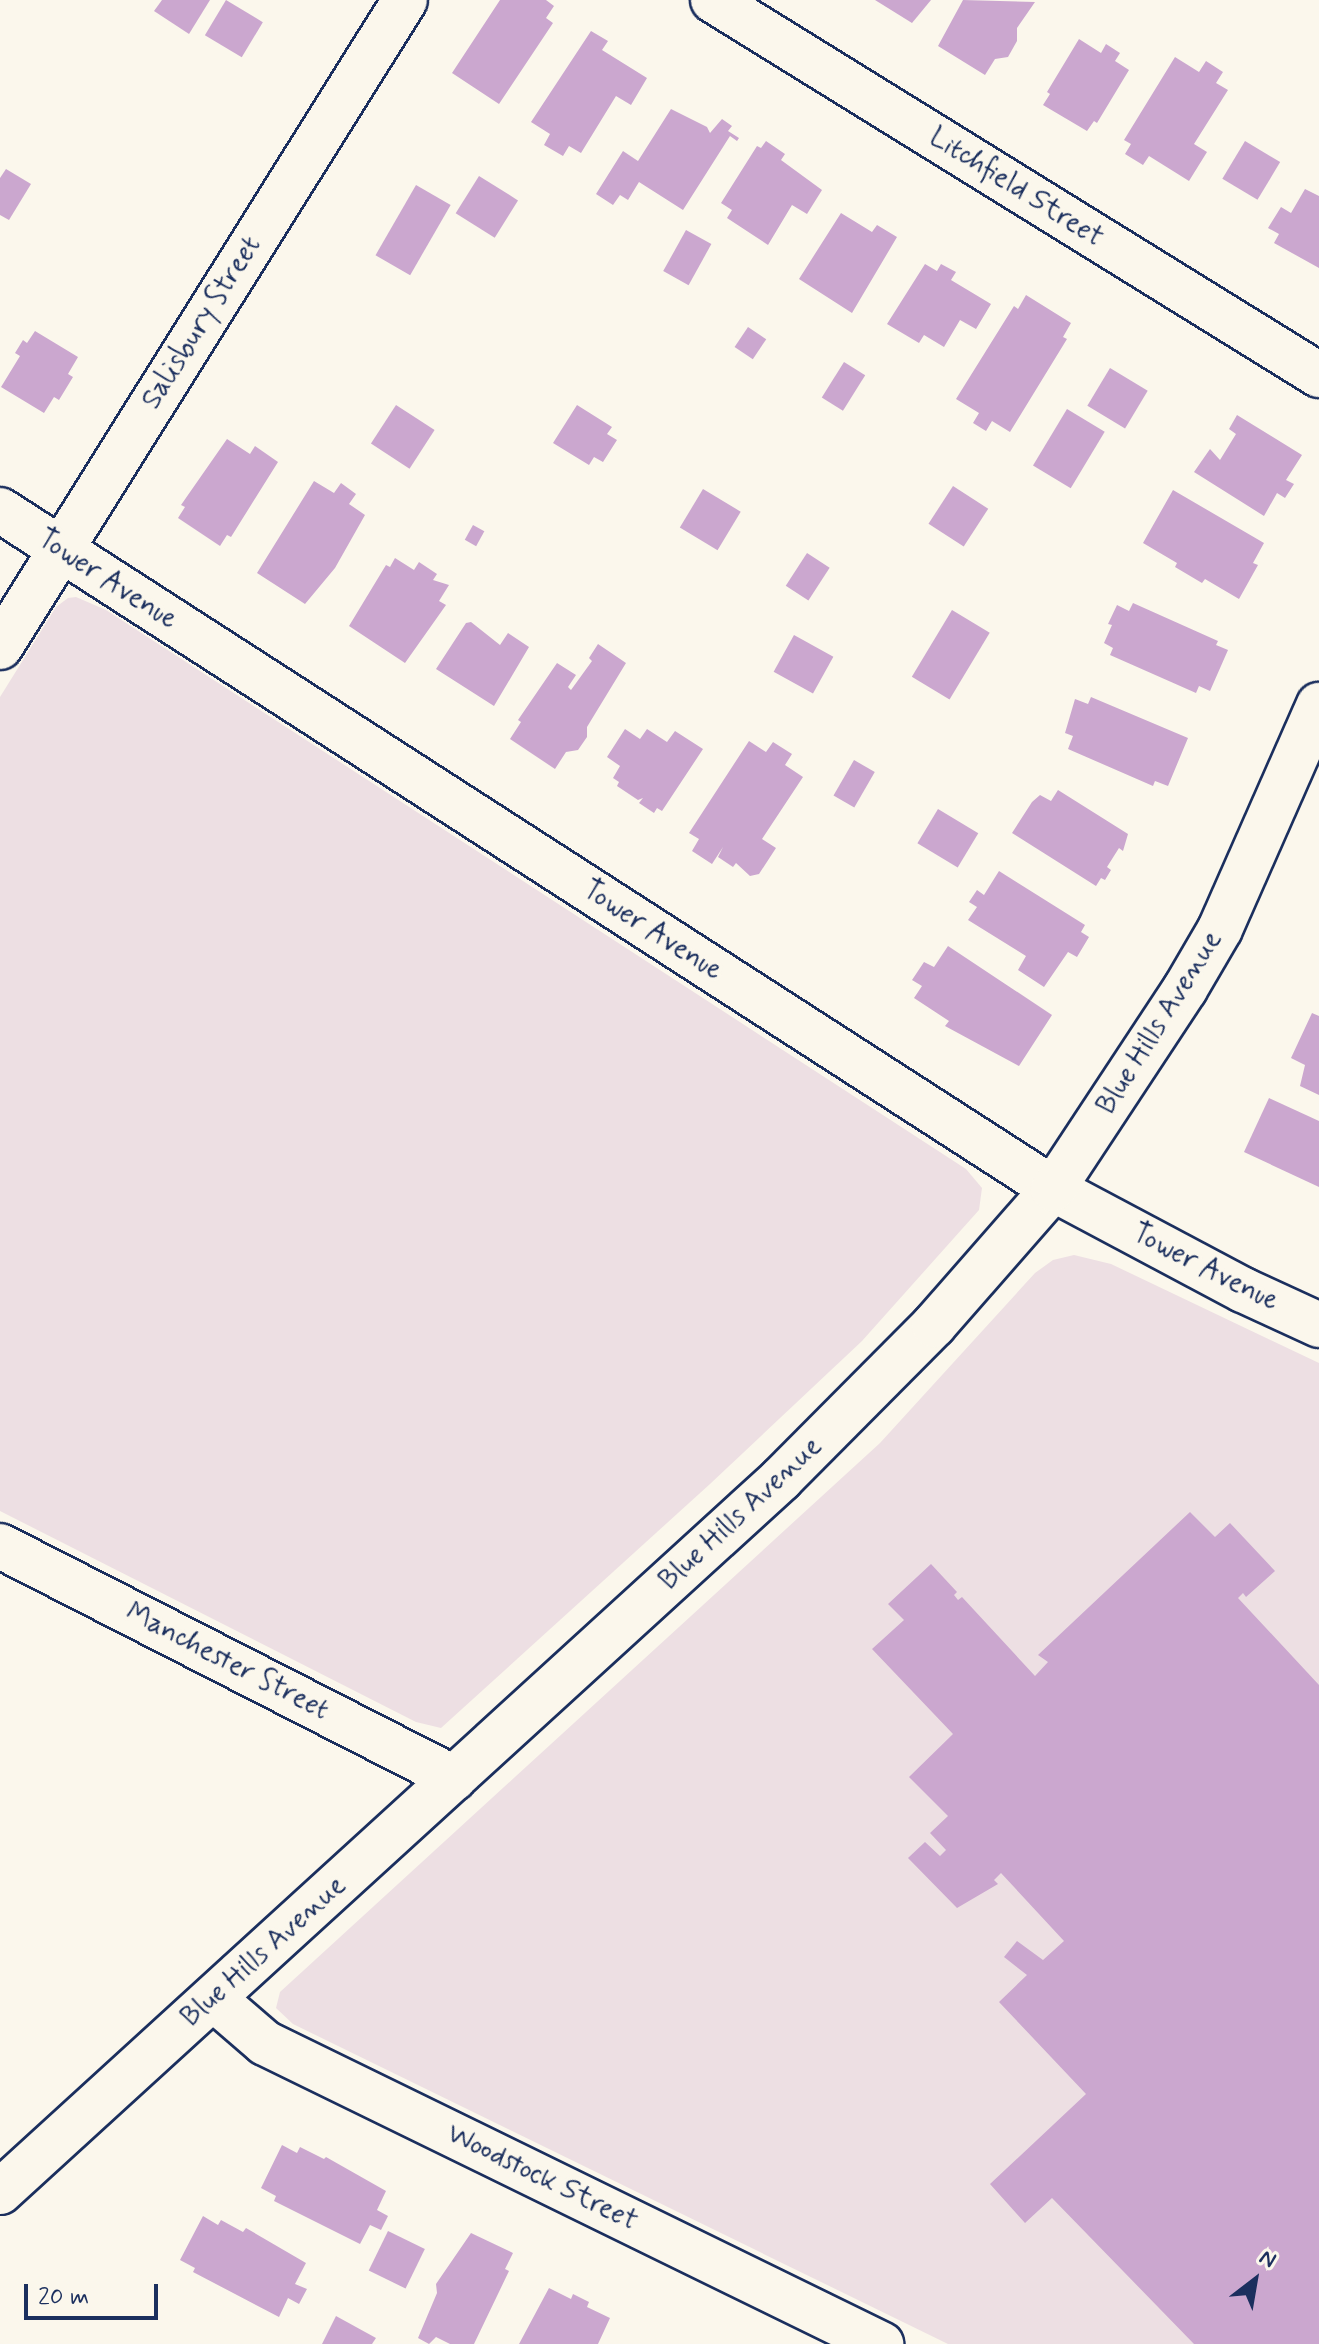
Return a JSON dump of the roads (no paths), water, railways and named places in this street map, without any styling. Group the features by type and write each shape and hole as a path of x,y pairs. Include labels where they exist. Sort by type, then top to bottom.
{"main road":[{"name":"Salisbury Street","path":"0,647 405,0"},
{"name":"Litchfield Street","path":"713,0 1319,375"},
{"name":"Tower Avenue","path":"0,510 1053,1189 1243,1290 1319,1325"},
{"name":"Blue Hills Avenue","path":"0,2192 214,1999 847,1414 934,1325 1053,1189 1185,989 1220,929 1319,705"},
{"name":"Manchester Street","path":"0,1546 454,1778"},
{"name":"Woodstock Street","path":"214,1999 265,2043 881,2344"}]}
